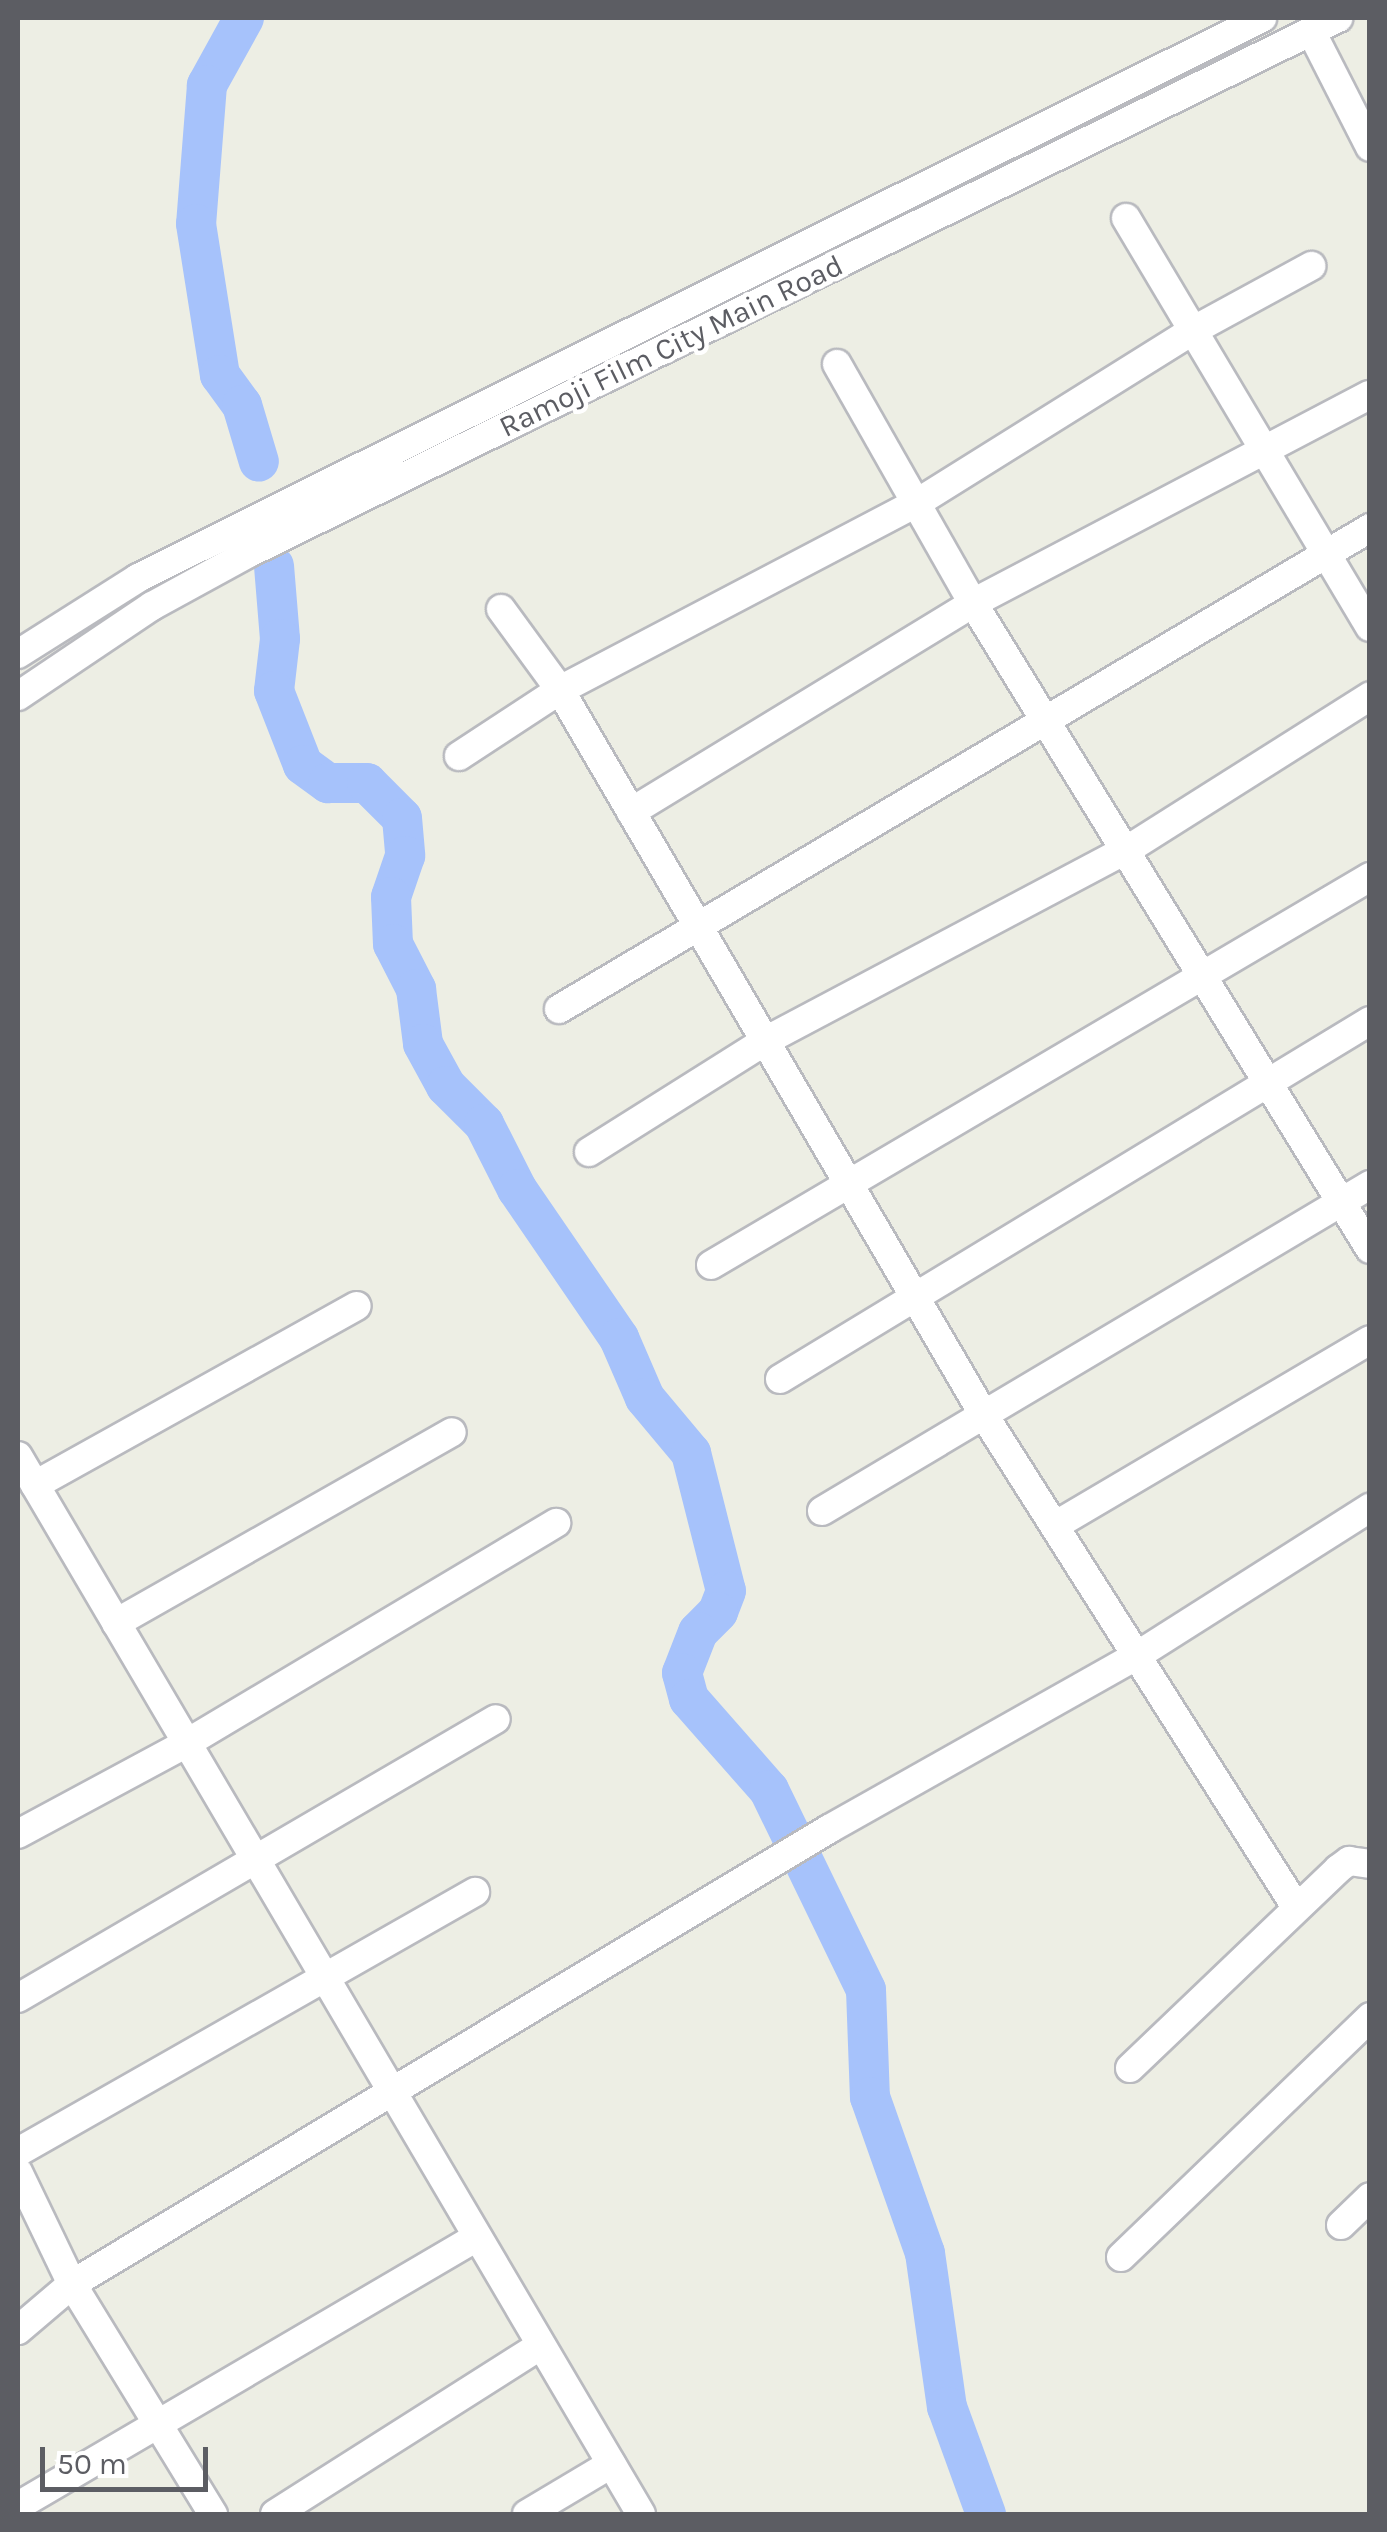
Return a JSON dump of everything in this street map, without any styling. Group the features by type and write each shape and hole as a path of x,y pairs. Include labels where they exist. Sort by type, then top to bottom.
{"street":[{"name":"Ramoji Film City Main Road","path":"18,654 154,570 1262,18"},
{"name":"Ramoji Film City Main Road","path":"18,696 152,606 247,554 1338,18"},
{"path":"1311,31 1370,147"},
{"path":"1126,218 1262,452 1370,627"},
{"path":"459,756 560,690 920,501 1192,332 1311,266"},
{"path":"837,364 920,501 973,603 1130,848 1370,1249"},
{"path":"632,812 973,603 1370,395"},
{"path":"559,1008 1370,528"},
{"path":"501,609 560,690 918,1296 982,1412 1296,1907"},
{"path":"589,1152 766,1041 1130,848 1370,696"},
{"path":"710,1265 1370,877"},
{"path":"780,1379 1268,1078 1370,1021"},
{"path":"822,1511 982,1412 1370,1185"},
{"path":"34,1485 356,1306"},
{"path":"1056,1526 1370,1340"},
{"path":"116,1623 452,1432"},
{"path":"18,1456 641,2514"},
{"path":"18,2330 72,2284 890,1794 1138,1656 1370,1508"},
{"path":"18,1834 187,1744 556,1523"},
{"path":"18,1998 496,1719"},
{"path":"1130,2068 1349,1861 1370,1864"},
{"path":"18,2152 475,1892"},
{"path":"1121,2258 1370,2017"},
{"path":"18,2172 72,2284 214,2514"},
{"path":"1341,2226 1370,2197"},
{"path":"18,2506 477,2237"},
{"path":"276,2514 541,2345"},
{"path":"527,2514 611,2464"}],"waterway":[{"path":"244,18 207,85 196,224 220,375 242,405 259,462"},
{"path":"274,566 280,639 274,691 303,765 328,783 367,783 402,818 405,856 391,897 393,944 416,989 423,1044 446,1086 484,1124 517,1189 619,1338 645,1398 691,1453 726,1591 718,1612 698,1632 682,1673 689,1699 769,1790 866,1990 870,2097 925,2253 947,2407 986,2514"}]}
